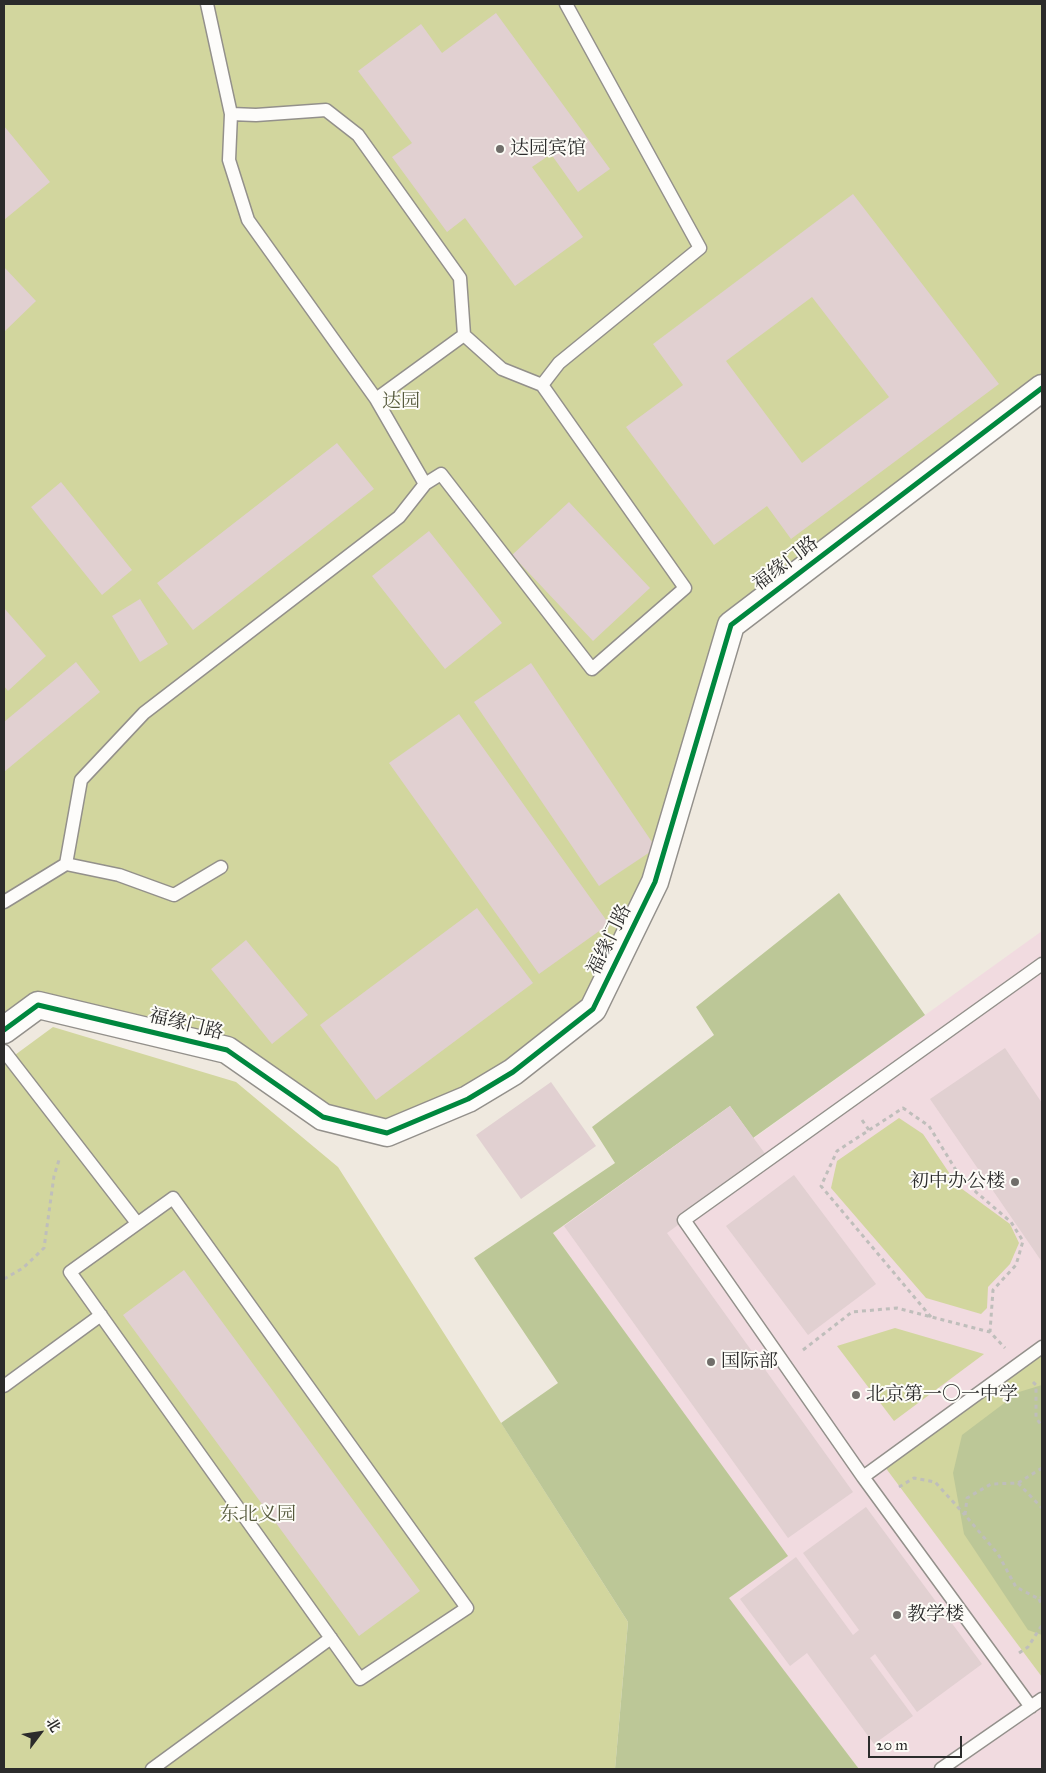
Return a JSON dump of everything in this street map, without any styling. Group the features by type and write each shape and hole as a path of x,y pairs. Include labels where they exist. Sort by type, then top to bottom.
{"street":[{"name":"福缘门路","path":"4,1030 38,1005 227,1050 323,1117 387,1133 468,1099 513,1072 593,1009 655,882 731,625 1042,388"}],"lane":[{"path":"207,4 231,114 229,160 248,220 376,399 426,484"},
{"path":"542,385 559,363 700,248 566,4"},
{"path":"66,864 81,780 144,713 399,517 426,484 441,474 592,670 685,588 542,385 502,369 464,335 460,278 358,135 326,110 256,115 231,114"},
{"path":"376,399 464,335"},
{"path":"4,902 66,864 119,875 174,895 221,867"},
{"path":"1031,1707 862,1477 684,1220 1042,964"},
{"path":"4,1051 137,1223"},
{"path":"173,1198 467,1608 360,1679 70,1272 137,1223 173,1198"},
{"path":"4,1386 101,1315"},
{"path":"862,1477 1042,1347"},
{"path":"152,1769 331,1638"},
{"path":"941,1769 1042,1699"}],"path":[{"path":"931,1317 821,1186 837,1151 903,1108 929,1126 962,1180 1011,1222 1023,1242 1016,1266 993,1290 990,1332"},
{"path":"4,1279 23,1268 44,1248 54,1176 68,1134"},
{"path":"784,1365 852,1312 897,1308 990,1332 1020,1363 1036,1385 1036,1418 1042,1426"},
{"path":"965,1516 967,1498 991,1484 1018,1483 1042,1468"},
{"path":"879,1499 914,1478 935,1482 998,1554 1016,1587 1041,1598 1042,1606"},
{"path":"1018,1483 1042,1508"},
{"path":"1002,1666 1028,1647 1042,1625"}],"shaded area":[{"name":"北京第一〇一中学","path":"1042,931 1042,1769 859,1769 728,1598 787,1556 553,1233 730,1106 754,1138"}],"green space":[{"name":"达园","path":"4,4 1042,4 1042,384 731,625 655,882 593,1009 387,1133 323,1117 227,1050 38,1005 4,1030"},
{"path":"839,893 925,1015 753,1138 730,1106 553,1233 788,1556 729,1598 859,1769 615,1769 628,1622 501,1423 558,1383 474,1258 615,1163 592,1127 714,1035 696,1007"},
{"name":"东北义园","path":"53,1027 236,1082 338,1167 628,1622 615,1769 4,1769 4,1063"},
{"path":"899,1118 923,1134 958,1186 1010,1224 1019,1243 1010,1264 988,1287 987,1308 981,1314 926,1298 831,1188 837,1161"},
{"path":"895,1328 984,1354 894,1421 837,1346"},
{"path":"1042,1347 1042,1677 882,1463"},
{"path":"1042,1385 1042,1635 1028,1630 964,1534 953,1473 962,1435 1019,1392"}],"building":[{"name":"达园宾馆","path":"496,13 610,169 578,192 551,154 532,167 583,237 515,286 465,218 447,232 392,157 412,143 358,71 421,24 442,53"},
{"path":"4,126 50,182 4,220"},
{"path":"853,194 999,384 791,539 767,506 714,545 626,427 683,385 653,344","holes":["812,297 889,397 802,463 726,361"]},
{"path":"4,267 36,301 4,332"},
{"path":"337,443 374,489 193,630 157,583"},
{"path":"61,482 132,570 102,595 31,507"},
{"path":"569,502 650,588 593,641 512,555"},
{"path":"429,531 502,623 445,669 372,576"},
{"path":"140,599 168,644 140,662 112,616"},
{"path":"4,608 46,656 8,691 4,686"},
{"path":"76,662 100,692 4,772 4,722"},
{"path":"531,663 656,848 599,886 474,702"},
{"path":"459,714 609,924 539,974 389,763"},
{"path":"477,908 533,983 376,1100 320,1025"},
{"path":"246,940 308,1015 272,1044 211,969"},
{"name":"初中办公楼","path":"1005,1048 1042,1103 1042,1262 930,1099"},
{"path":"551,1082 596,1146 521,1199 476,1135"},
{"name":"国际部","path":"730,1106 769,1159 667,1233 853,1492 788,1538 564,1226"},
{"path":"794,1175 876,1284 808,1335 726,1226"},
{"path":"184,1270 420,1591 359,1636 123,1315"},
{"name":"教学楼","path":"866,1507 982,1664 917,1712 875,1654 870,1658 913,1716 874,1744 807,1653 790,1666 740,1599 796,1557 853,1635 859,1630 803,1553"}],"cycle path":[{"path":"4,1030 38,1005 227,1050 323,1117 387,1133 468,1099 513,1072 593,1009 655,882 731,625 1042,388"}],"place":[{"name":"达园宾馆","path":"500,149"},
{"name":"初中办公楼","path":"1015,1182"},
{"name":"国际部","path":"711,1362"},
{"name":"北京第一〇一中学","path":"856,1395"},
{"name":"教学楼","path":"897,1615"}]}
